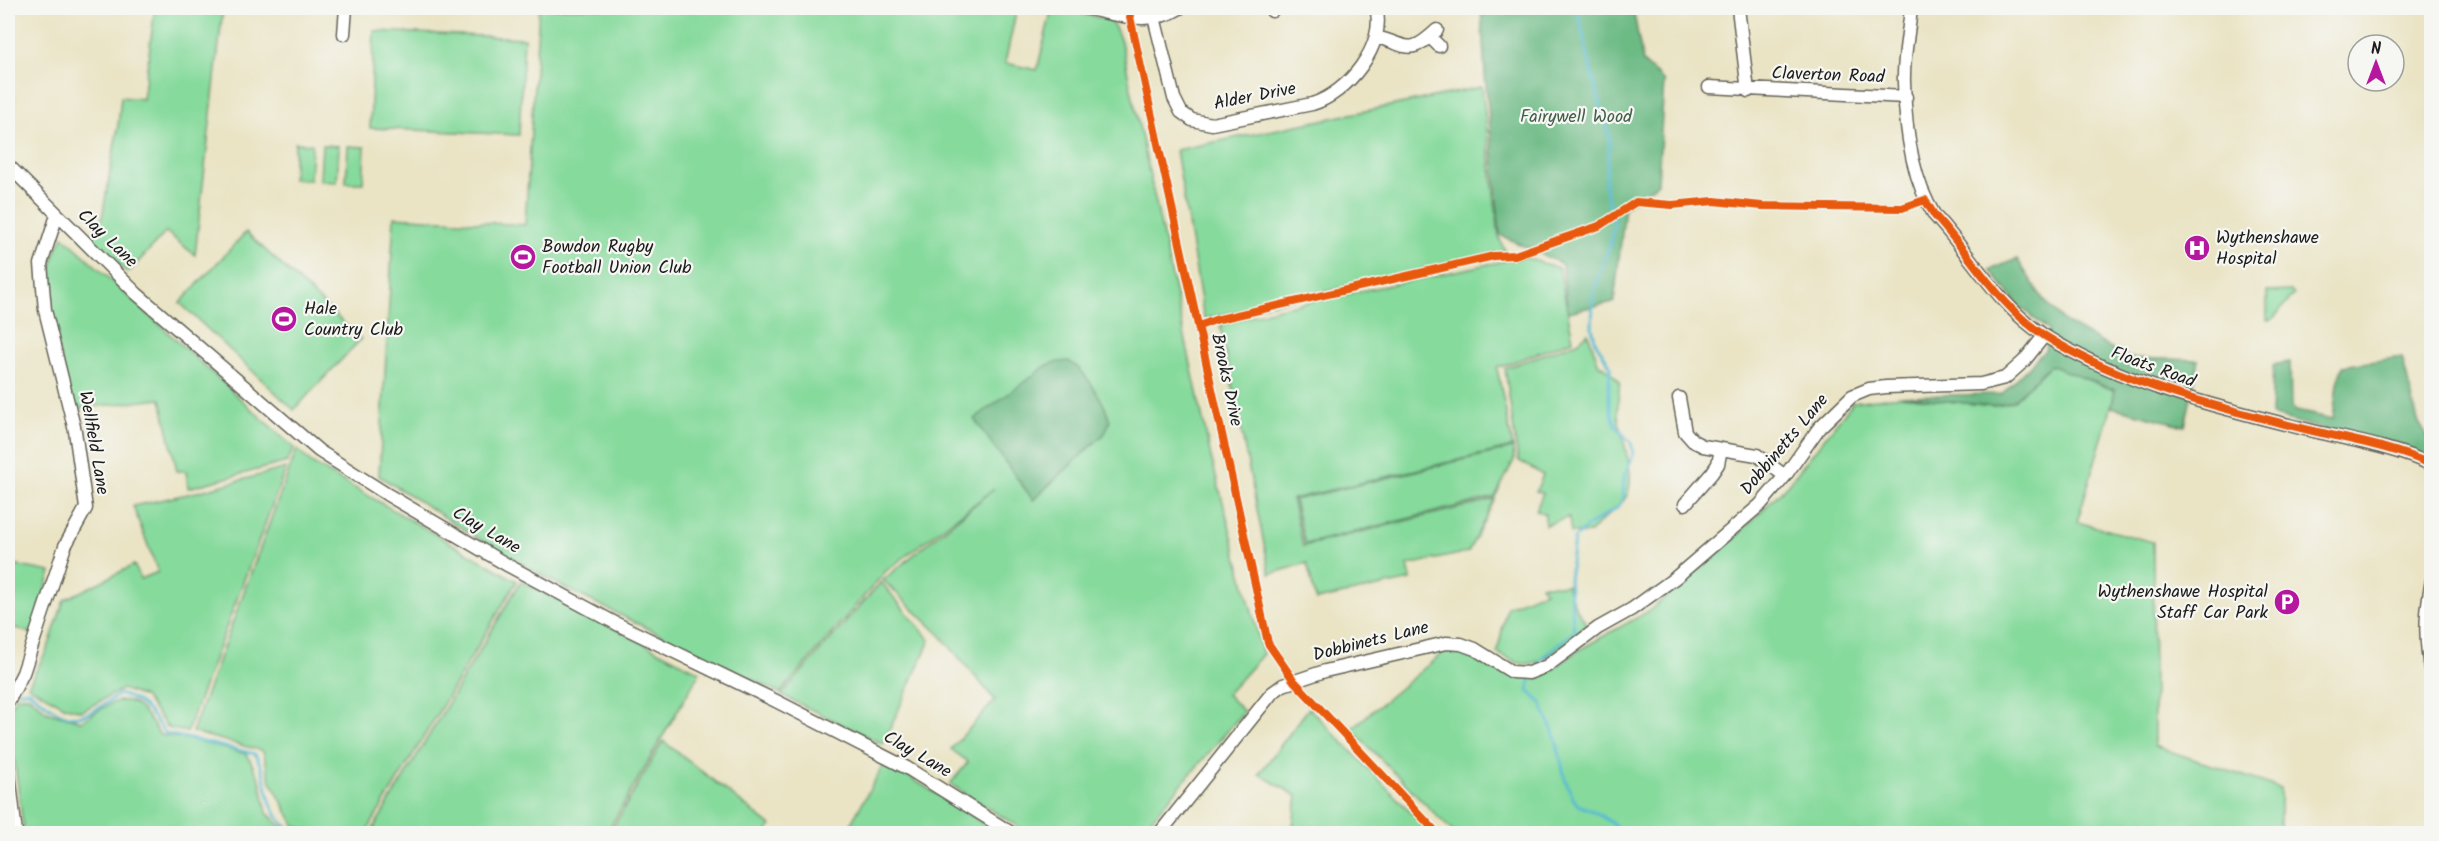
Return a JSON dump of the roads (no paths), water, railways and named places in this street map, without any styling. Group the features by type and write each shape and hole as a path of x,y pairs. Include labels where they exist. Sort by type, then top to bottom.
{"street":[{"path":"344,34 346,8"},
{"path":"1084,8 1136,18 1154,17 1180,8"},
{"name":"Alder Drive","path":"1154,17 1175,102 1188,117 1204,124 1276,112 1324,100 1362,66 1370,53 1376,37 1378,22 1376,8"},
{"name":"Claverton Road","path":"1738,8 1748,91"},
{"name":"Floats Road","path":"1911,8 1904,81 1913,164 1925,200 1935,216 2018,315 2044,336 2087,358 2162,388 2261,418 2377,447 2432,465"},
{"path":"1376,37 1411,48 1418,46 1434,34 1439,46"},
{"name":"Claverton Road","path":"1709,87 1748,91 1906,97"},
{"name":"Clay Lane","path":"8,165 137,294 319,452 510,566 617,624 907,768 1013,834"},
{"name":"Wellfield Lane","path":"8,702 23,673 64,546 86,508 75,431 45,310 41,264 57,215"},
{"name":"Dobbinetts Lane","path":"1547,666 1598,628 1632,609 1675,578 1760,505 1785,476 1820,428 1852,396 1869,389 1982,384 2006,378 2024,361 2044,336"},
{"path":"1679,398 1684,432 1693,441 1703,446 1757,455 1785,476"},
{"path":"1685,504 1718,464 1721,449"},
{"path":"2432,580 2425,612 2425,642 2432,680"},
{"name":"Dobbinets Lane","path":"1159,834 1272,693 1283,686 1325,671 1446,643 1461,644 1475,649 1512,672 1529,673 1547,666"},
{"path":"8,765 16,834"}],"waterway":[{"path":"1538,665 1543,657 1574,631 1569,580 1574,539 1588,526 1618,507 1623,499 1624,477 1633,455 1631,442 1623,435 1613,418 1609,398 1611,367 1596,343 1592,328 1593,298 1599,272 1611,243 1614,223 1605,186 1610,139 1577,8"},
{"path":"1531,676 1528,691 1541,703 1556,739 1565,779 1574,800 1578,805 1612,823 1622,834"},
{"path":"18,691 29,691 54,710 73,716 93,711 119,694 141,704 165,733 255,754 277,816 296,834"}],"place":[{"name":"Wythenshawe Hospital","path":"2197,248"},
{"name":"Bowdon Rugby Football Union Club","path":"523,257"},
{"name":"Hale Country Club","path":"284,319"},
{"name":"Wythenshawe Hospital Staff Car Park","path":"2287,602"}],"park label":[{"name":"Fairywell Wood","path":"1576,117"}]}
